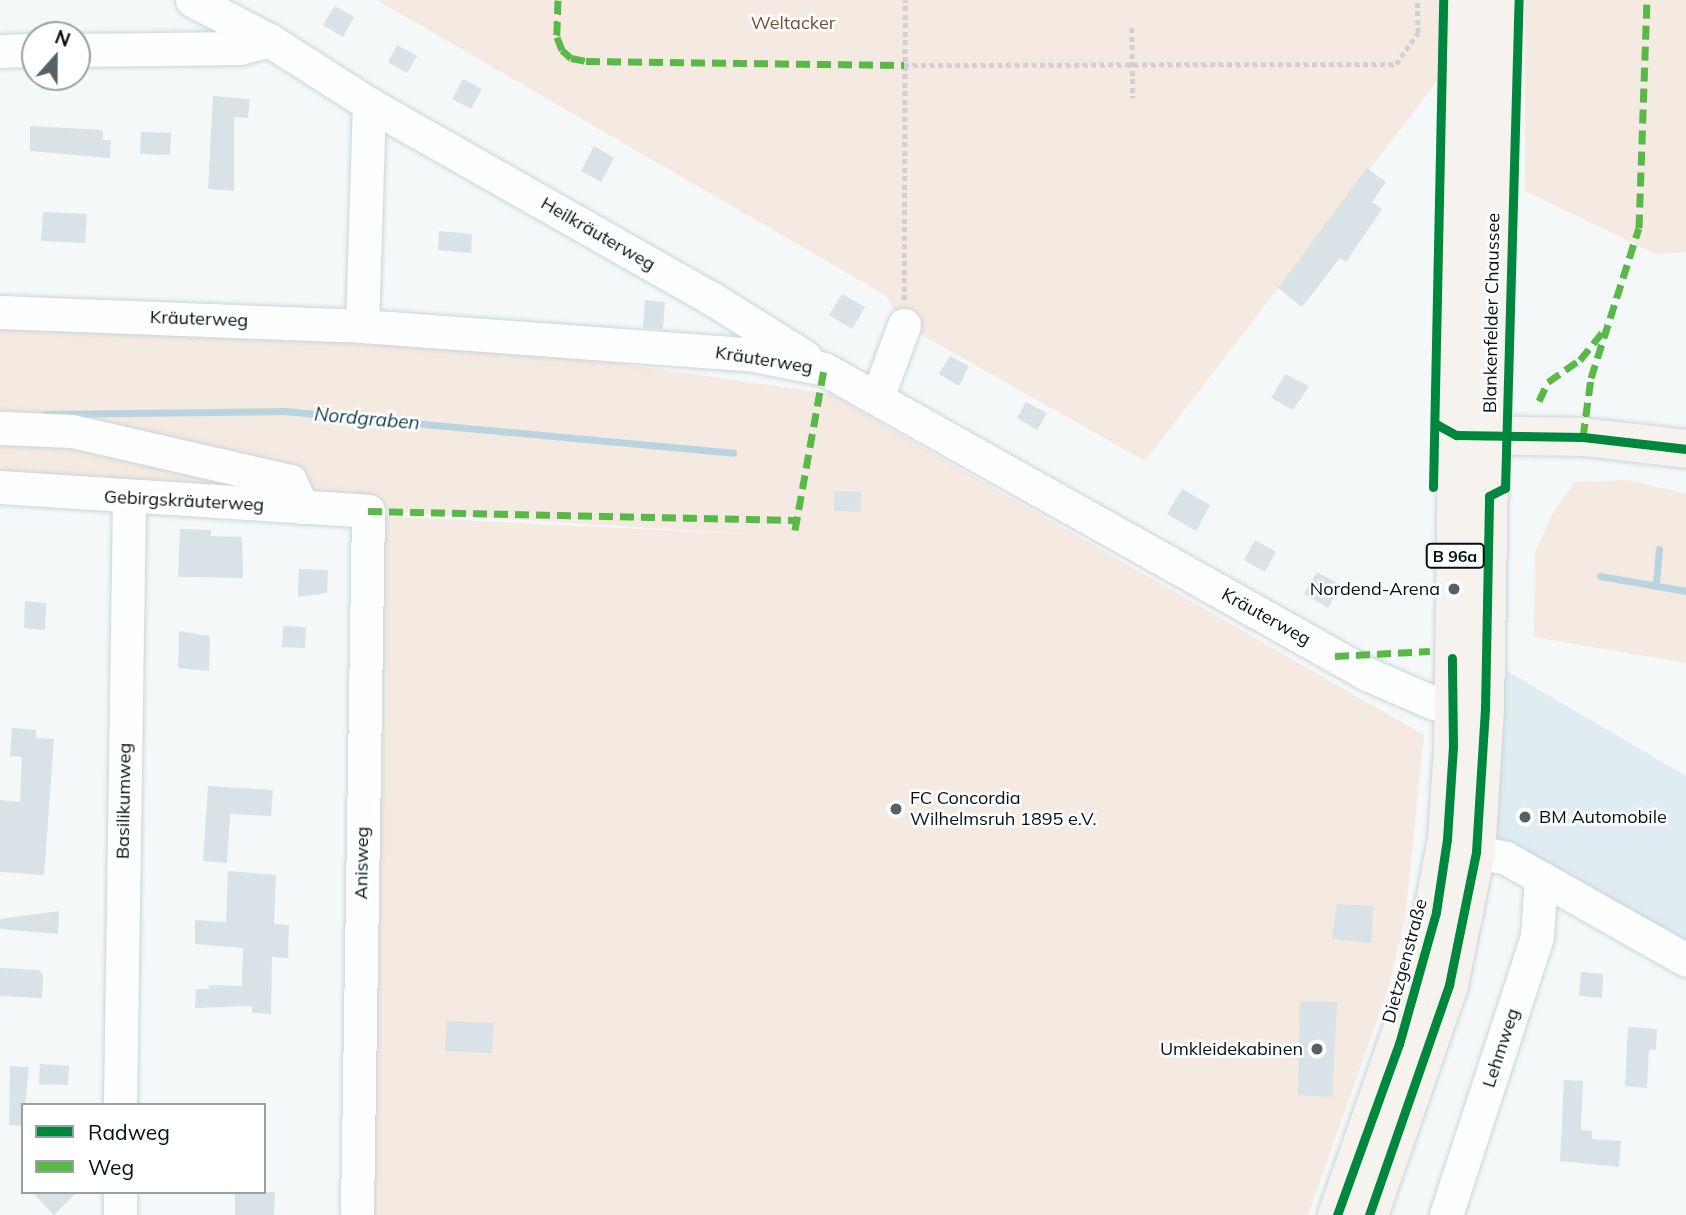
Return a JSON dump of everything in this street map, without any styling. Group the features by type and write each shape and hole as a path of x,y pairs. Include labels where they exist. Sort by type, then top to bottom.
{"main road":[{"name":"Blankenfelder Chaussee","path":"1463,0 1473,435"},
{"name":"Blankenfelder Chaussee","path":"1469,707 1473,435 1497,0"},
{"path":"1473,435 1583,437 1686,449"},
{"name":"B 96a","path":"1369,1215 1449,985 1476,852 1469,707"},
{"name":"Dietzgenstraße","path":"1337,1215 1399,1044 1436,912 1469,707"}],"lane":[{"name":"Heilkräuterweg","path":"192,0 269,40 369,104 711,298 824,369"},
{"path":"91,50 240,48 269,40"},
{"path":"0,51 21,50"},
{"path":"362,326 369,104"},
{"name":"Kräuterweg","path":"0,312 362,326 754,355 824,369 1367,674 1434,703 1469,707"},
{"path":"877,398 904,325"},
{"path":"2,428 72,431 290,481 302,508"},
{"name":"Gebirgskräuterweg","path":"0,487 129,498 368,511"},
{"name":"Basilikumweg","path":"120,1103 129,498"},
{"name":"Anisweg","path":"357,1215 368,511"},
{"path":"1476,852 1506,858 1686,960"},
{"name":"Lehmweg","path":"1446,1215 1537,936 1541,878"},
{"path":"120,1194 120,1215"}],"path":[{"path":"904,325 905,0"},
{"path":"904,65 1396,64 1418,33 1417,0"},
{"path":"1132,28 1133,98"}],"shaded area":[{"path":"1495,664 1686,776 1686,950 1486,844"}],"green space":[{"name":"Weltacker","path":"377,0 1439,0 1439,79 1145,461 904,325 885,295"},
{"path":"1525,0 1686,0 1686,252 1656,254 1525,191"},
{"name":"FC Concordia Wilhelmsruh 1895 e.V.","path":"0,326 362,326 830,394 1424,735 1405,920 1387,992 1308,1215 369,1215 378,516 763,535 0,487"},
{"path":"1629,480 1686,494 1686,663 1534,637 1535,553 1552,514 1575,482"}],"building":[{"path":"335,6 354,17 343,37 323,25"},
{"path":"397,45 417,56 407,73 388,62"},
{"path":"463,79 482,89 471,109 452,99"},
{"path":"213,96 250,99 248,118 234,117 234,191 208,189"},
{"path":"30,126 103,130 103,140 111,140 110,158 30,151"},
{"path":"141,132 171,133 170,155 140,154"},
{"path":"594,146 614,158 601,182 581,171"},
{"path":"1367,168 1386,182 1372,202 1382,209 1346,262 1340,258 1302,307 1278,288"},
{"path":"43,212 87,214 85,243 41,241"},
{"path":"439,231 472,234 471,253 438,250"},
{"path":"842,294 865,307 852,329 829,315"},
{"path":"645,300 665,302 663,329 643,328"},
{"path":"950,356 969,366 959,386 939,374"},
{"path":"1285,374 1309,386 1293,410 1271,398"},
{"path":"1026,402 1047,413 1037,430 1017,418"},
{"path":"1182,489 1210,505 1196,531 1167,514"},
{"path":"834,491 861,492 861,512 834,511"},
{"path":"180,529 211,530 211,536 242,537 243,578 178,577"},
{"path":"1255,540 1276,552 1265,572 1244,560"},
{"path":"299,569 328,570 327,593 298,597"},
{"path":"1317,572 1341,585 1328,608 1304,594"},
{"path":"25,601 46,603 45,630 24,628"},
{"path":"283,626 306,627 305,648 282,647"},
{"path":"179,631 210,636 209,671 178,668"},
{"path":"12,728 36,730 36,738 54,739 44,875 0,872 0,800 20,802 22,757 10,756"},
{"path":"208,786 273,790 271,816 230,814 227,863 203,861"},
{"path":"228,871 276,875 274,924 289,925 288,958 272,957 271,1014 252,1013 252,1006 195,1008 196,989 209,989 209,985 242,986 243,948 195,944 195,920 226,922"},
{"path":"1337,904 1374,906 1371,943 1332,939"},
{"path":"59,911 58,934 0,929 0,919"},
{"path":"0,968 39,970 43,974 42,998 0,996"},
{"path":"1581,972 1603,974 1602,998 1579,996"},
{"name":"Umkleidekabinen","path":"1300,1001 1337,1002 1332,1097 1298,1095"},
{"path":"447,1021 494,1023 492,1053 445,1051"},
{"path":"1628,1027 1657,1029 1656,1050 1649,1050 1647,1088 1625,1086"},
{"path":"40,1064 69,1066 68,1085 39,1084"},
{"path":"10,1066 29,1067 25,1103 21,1103 21,1126 9,1125"},
{"path":"1564,1080 1583,1081 1581,1130 1592,1131 1592,1139 1621,1141 1619,1167 1560,1161"},
{"path":"275,1192 274,1215 235,1215 235,1194"},
{"path":"34,1194 75,1194 54,1215"}],"waterway":[{"name":"Nordgraben","path":"46,414 284,411 733,453"},
{"path":"1656,583 1659,549"},
{"name":"Nordgraben","path":"1600,576 1686,591"}],"marked path":[{"path":"558,0 557,37 562,50 571,58 586,61 904,65"},
{"path":"1583,437 1591,378 1639,228 1647,0"},
{"path":"1539,401 1548,382 1580,360 1605,329"},
{"path":"795,530 824,369"},
{"path":"368,511 796,520"},
{"path":"1335,656 1430,651"}],"cycle path":[{"path":"1433,487 1443,0"},
{"path":"1369,1215 1449,985 1476,852 1485,709 1489,496 1505,488 1519,0"},
{"path":"1436,424 1456,435 1583,437 1686,449"},
{"path":"1337,1215 1399,1044 1436,912 1447,839 1453,746 1452,658"}],"place":[{"name":"Nordend-Arena","path":"1454,589"},
{"name":"FC Concordia Wilhelmsruh 1895 e.V.","path":"896,809"},
{"name":"BM Automobile","path":"1525,817"},
{"name":"Umkleidekabinen","path":"1317,1049"}]}
